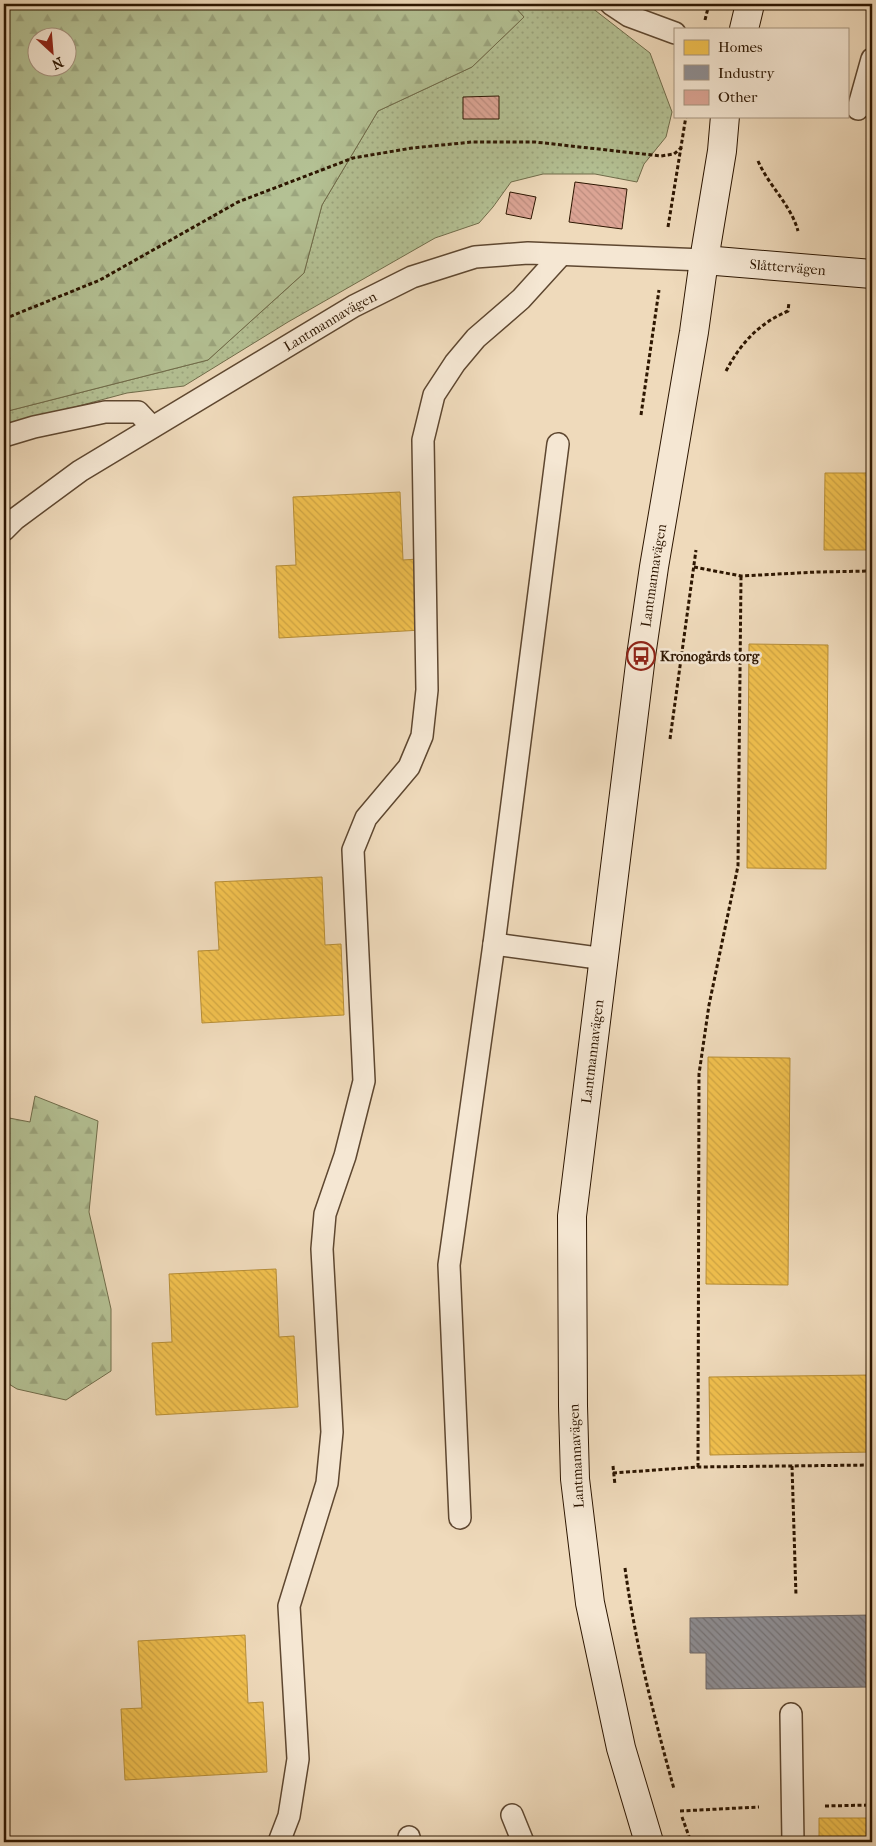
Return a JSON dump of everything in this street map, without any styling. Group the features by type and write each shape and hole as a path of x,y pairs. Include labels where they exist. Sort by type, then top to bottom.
{"street":[{"path":"744,28 750,4"},
{"name":"Lantmannavägen","path":"648,1842 621,1748 590,1603 575,1479 572,1216 641,656 654,567 694,332 722,151 725,118"},
{"name":"Slåttervägen","path":"704,260 872,274"}],"lane":[{"path":"611,4 629,16 674,33"},
{"path":"858,109 872,59"},
{"name":"Lantmannavägen","path":"4,530 15,519 80,471 354,306 412,276 475,257 528,253 704,260"},
{"path":"279,1842 289,1816 298,1759 289,1606 327,1483 332,1432 322,1249 325,1214 345,1156 364,1082 353,850 366,818 409,767 422,736 427,690 422,440 434,395 455,363 476,338 521,299 561,255"},
{"path":"4,436 34,427 105,412 138,412 152,427"},
{"path":"460,1518 449,1264 494,944 558,444"},
{"path":"494,944 605,959"},
{"path":"791,1714 793,1842"},
{"path":"512,1815 523,1842"}],"path":[{"path":"703,28 710,4"},
{"path":"4,319 100,280 238,202 353,158 412,148 472,142 535,142 661,156 674,154 682,146 686,118"},
{"path":"682,146 755,155 765,176 794,219 799,235 788,312 763,324 746,340 734,355 724,374"},
{"path":"670,740 696,548"},
{"path":"694,567 741,576 817,572 872,572"},
{"path":"698,1467 698,1074 709,1005 738,866 741,576"},
{"path":"613,1465 615,1492"},
{"path":"575,1479 614,1473 698,1467 872,1465"},
{"path":"792,1466 796,1596"},
{"path":"624,1561 629,1600 658,1732 675,1793"},
{"path":"680,1810 691,1842"}],"green space":[{"path":"4,4 512,4 524,17 472,67 378,111 322,205 304,273 208,360 4,412"},
{"path":"512,4 587,4 650,53 672,112 666,137 644,164 637,182 595,174 543,174 511,182 479,223 435,238 288,322 184,386 127,393 4,426 4,412 208,360 304,273 322,205 378,111 472,67 524,17"},
{"path":"35,1096 98,1121 89,1212 111,1309 111,1371 66,1400 17,1389 4,1381 4,1117 30,1122"}],"building: Homes":[{"path":"825,473 872,473 872,550 824,550"},
{"path":"400,492 403,560 418,559 422,630 279,638 276,566 296,565 293,497"},
{"path":"749,644 828,645 826,869 747,868"},
{"path":"322,877 325,945 341,944 344,1015 202,1023 198,951 219,950 215,882"},
{"path":"708,1057 790,1058 788,1285 706,1284"},
{"path":"276,1269 279,1337 294,1336 298,1407 156,1415 152,1343 172,1342 169,1274"},
{"path":"872,1375 872,1452 710,1455 709,1377"},
{"path":"245,1635 248,1703 263,1702 267,1772 125,1780 121,1709 142,1708 138,1641"},
{"path":"819,1818 872,1818 872,1842 819,1842"}],"building: Industry":[{"path":"872,1615 872,1687 706,1689 706,1653 690,1653 690,1618"}],"building: Other":[{"path":"499,96 499,119 463,119 463,97"},
{"path":"575,182 627,189 622,229 569,222"},
{"path":"510,192 536,197 531,219 506,214"}],"place":[{"name":"Kronogårds torg","path":"641,656"}]}
